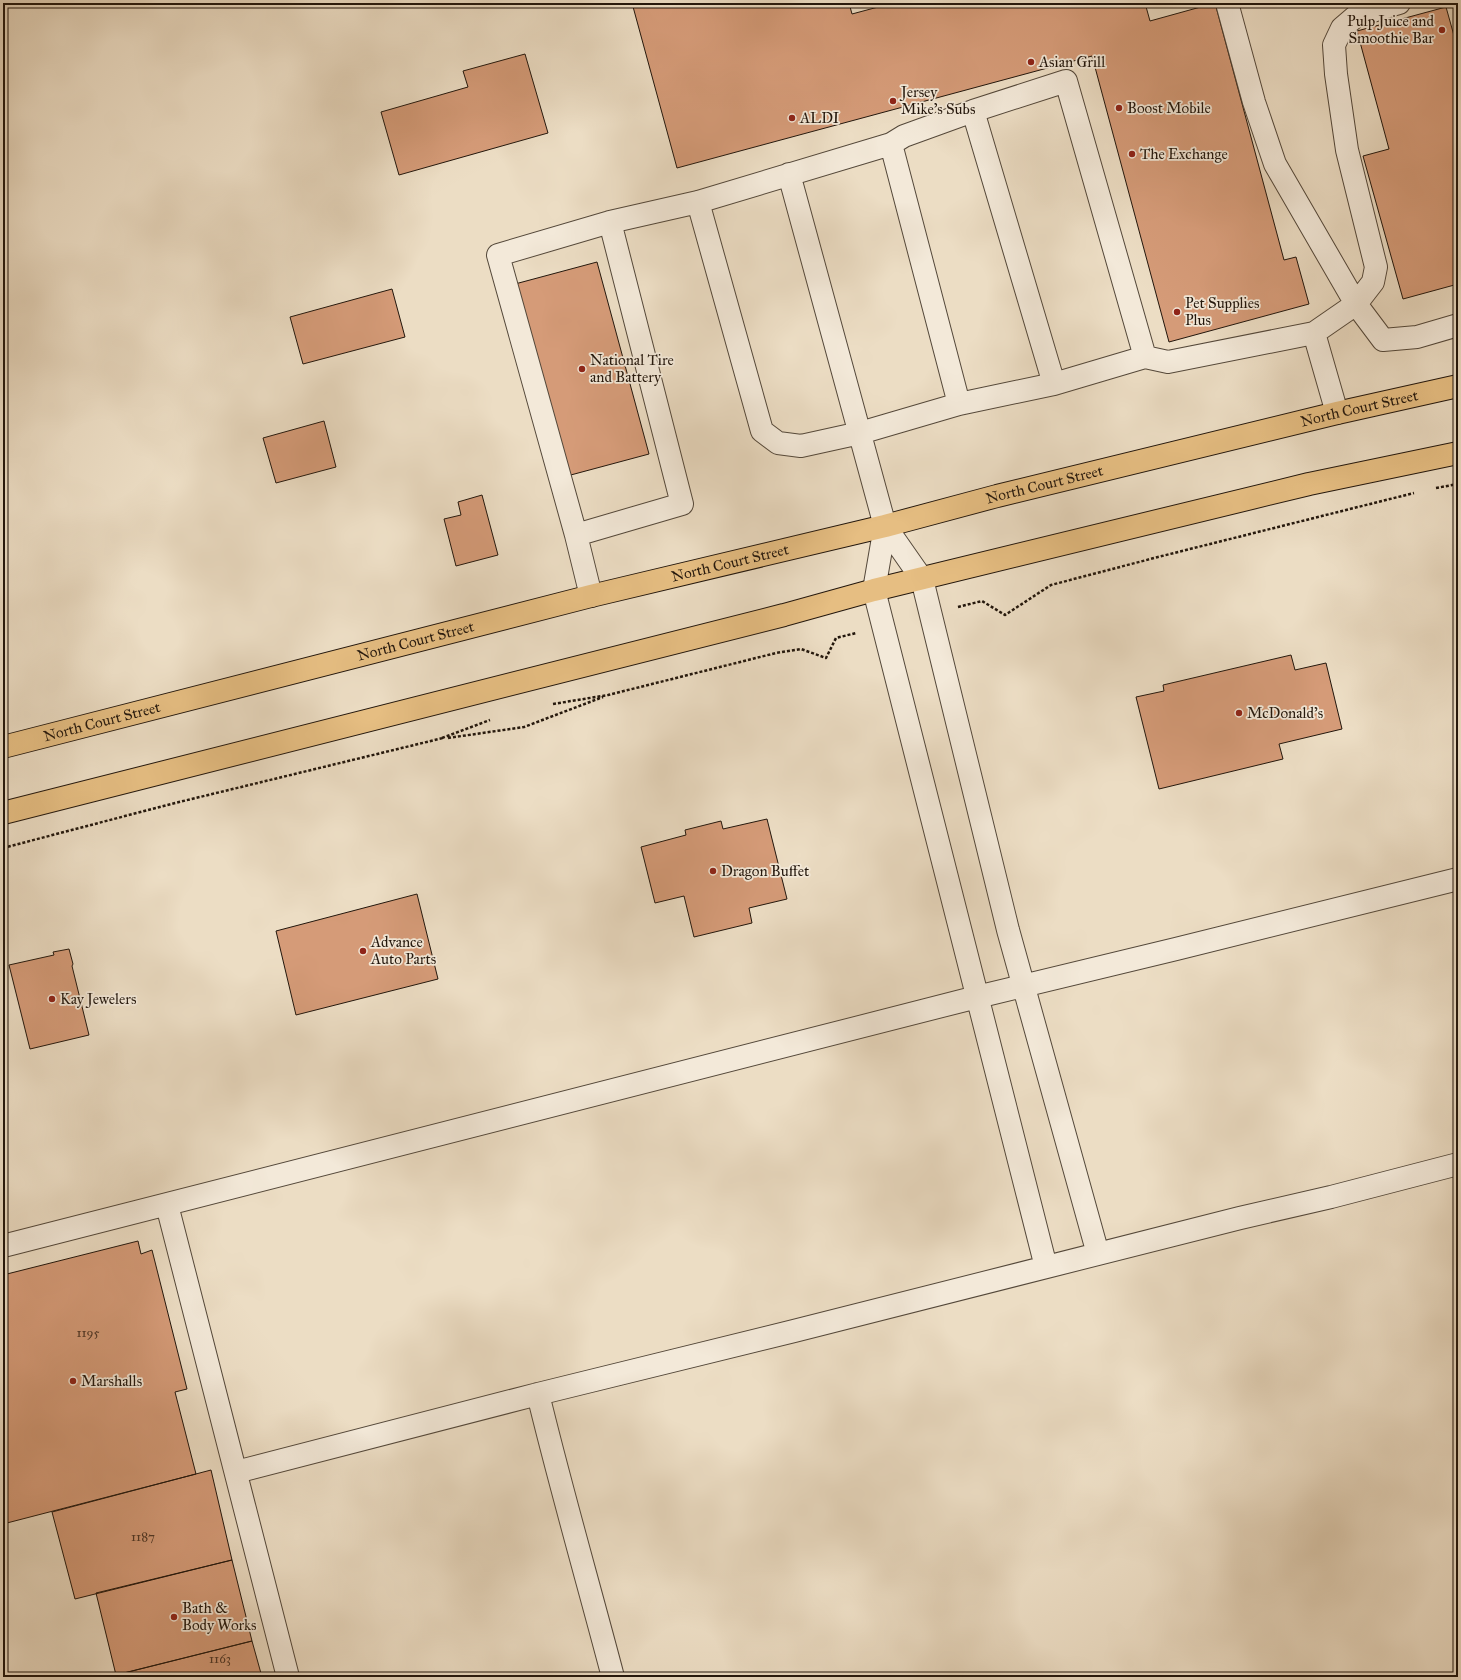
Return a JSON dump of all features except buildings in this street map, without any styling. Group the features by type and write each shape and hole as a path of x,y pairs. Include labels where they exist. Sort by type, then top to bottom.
{"main road":[{"name":"North Court Street","path":"3,747 591,596 885,526 997,496 1337,413 1458,386"},
{"path":"3,813 784,615 874,590 1309,484 1458,453"}],"lane":[{"path":"1227,3 1254,102 1276,164 1356,304 1383,340 1417,338 1458,325"},
{"path":"698,202 762,431 778,443 801,446 860,433 959,404 1054,384 1145,357 1168,362 1314,333 1356,304 1373,282 1376,267 1347,150 1336,74 1334,45 1342,28 1356,16 1399,3"},
{"path":"591,596 576,535 498,255 610,222 698,202 891,144 904,136 973,111 1066,81 1145,357"},
{"path":"973,111 1054,384"},
{"path":"891,144 959,404"},
{"path":"789,174 885,526 922,579 1008,930 1098,1254"},
{"path":"576,535 682,504 610,222"},
{"path":"1314,333 1337,413"},
{"path":"885,526 874,590 1046,1267"},
{"path":"3,1246 977,997 1458,878"},
{"path":"236,1472 538,1394 1458,1164"},
{"path":"167,1205 288,1677"},
{"path":"538,1394 561,1487 585,1570 612,1677"}],"path":[{"path":"1430,490 1458,484"},
{"path":"932,615 982,601 1005,615 1052,585 1158,556 1416,492"},
{"path":"3,848 171,804 442,738 524,727 608,696 776,652 801,649 826,658 836,638 883,626"},
{"path":"548,705 608,696"},
{"path":"442,738 497,718"}],"place":[{"name":"Pulp Juice and Smoothie Bar","path":"1442,30"},
{"name":"Asian Grill","path":"1031,62"},
{"name":"Jersey Mike's Subs","path":"893,101"},
{"name":"Boost Mobile","path":"1119,108"},
{"name":"ALDI","path":"792,118"},
{"name":"The Exchange","path":"1132,154"},
{"name":"Pet Supplies Plus","path":"1177,312"},
{"name":"National Tire and Battery","path":"582,369"},
{"name":"McDonald's","path":"1239,713"},
{"name":"Dragon Buffet","path":"713,871"},
{"name":"Advance Auto Parts","path":"363,951"},
{"name":"Kay Jewelers","path":"52,999"},
{"name":"Marshalls","path":"73,1381"},
{"name":"Bath & Body Works","path":"174,1617"}]}
